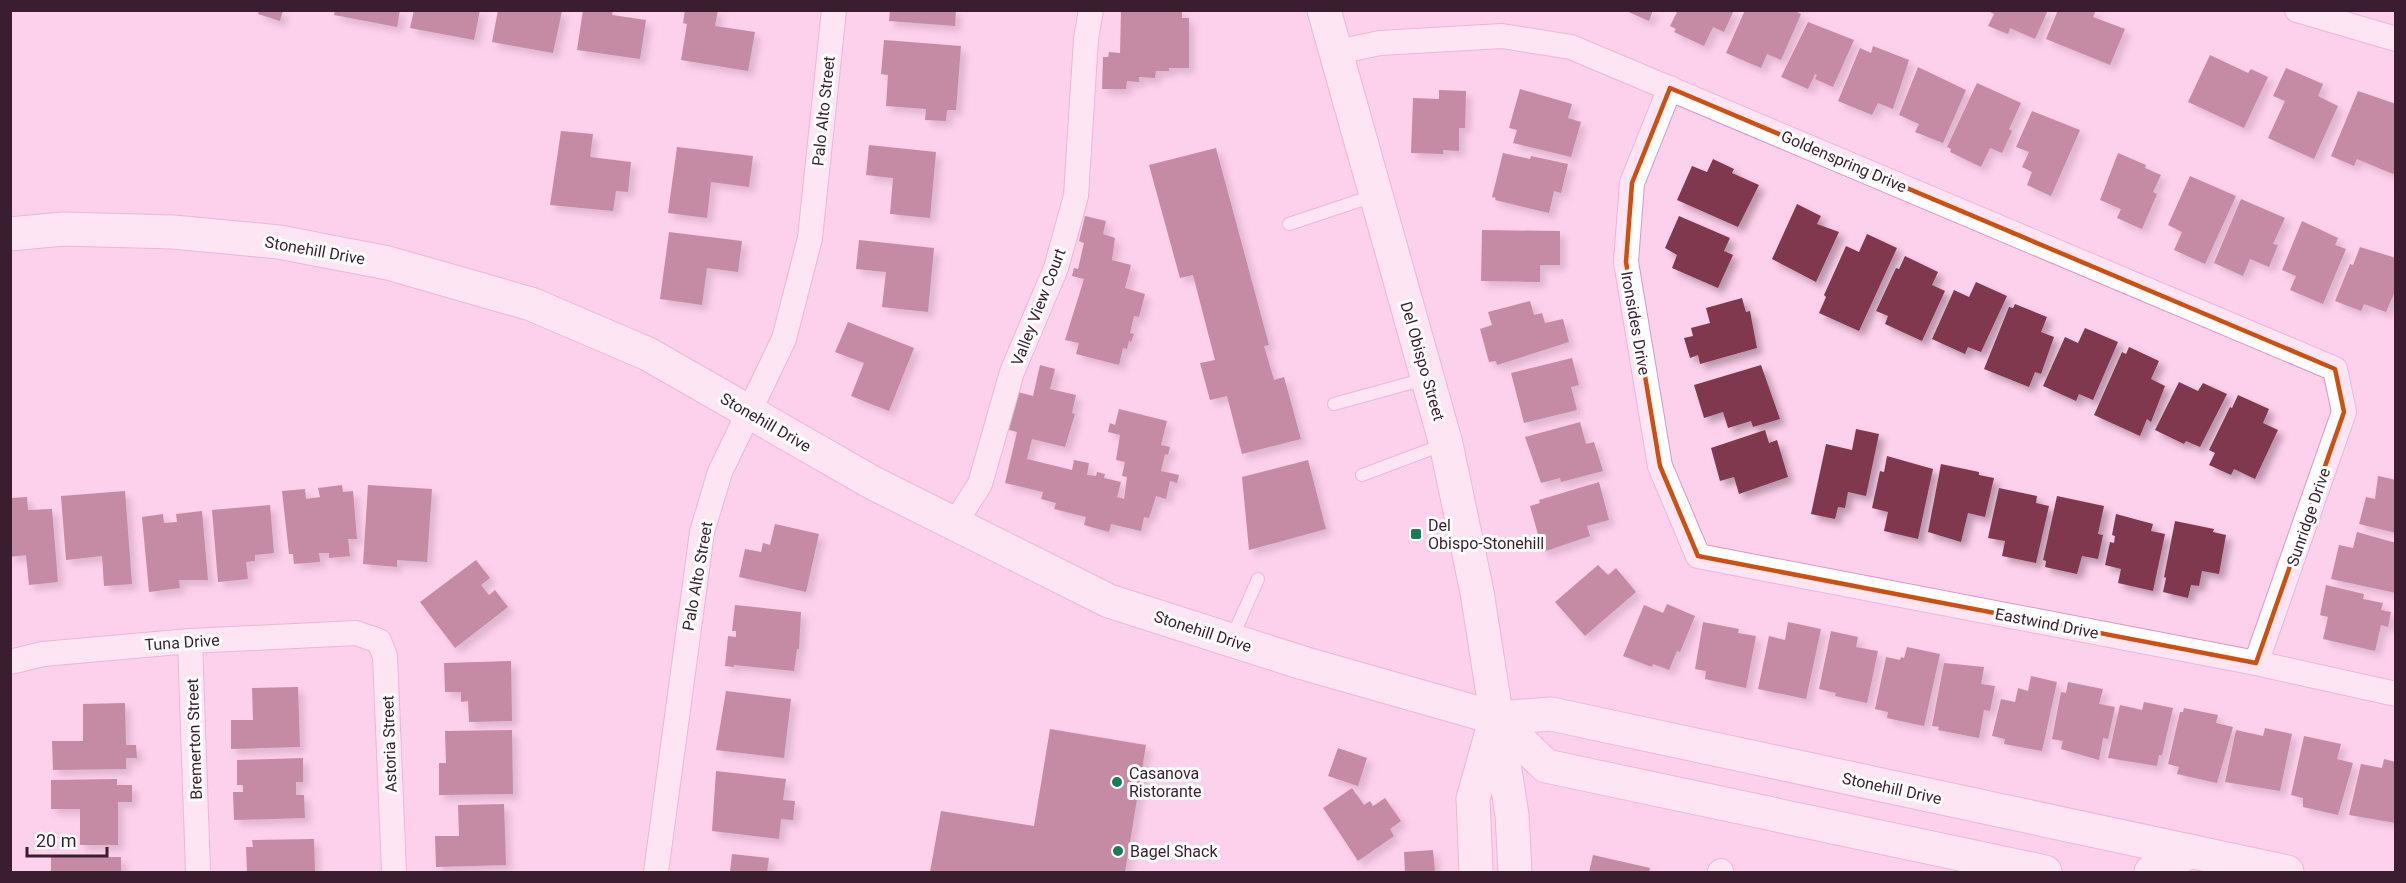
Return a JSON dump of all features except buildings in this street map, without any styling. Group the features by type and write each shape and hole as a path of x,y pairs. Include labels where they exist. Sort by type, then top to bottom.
{"main road":[{"name":"Del Obispo Street","path":"1324,10 1446,444 1477,592 1512,814 1515,873"},
{"name":"Stonehill Drive","path":"10,234 63,229 173,232 279,242 388,263 531,304 648,354 873,483 1109,601 1231,640 1496,718 1551,714 2287,873"},
{"name":"Stonehill Drive","path":"1496,718 1546,766 2044,873"},
{"name":"Del Obispo Street","path":"1476,873 1473,799 1496,718"},
{"path":"2151,873 2191,851"}],"street":[{"name":"Palo Alto Street","path":"656,873 702,531 720,472 784,339 810,237 834,10"},
{"name":"Valley View Court","path":"955,523 980,484 1012,372 1056,268 1076,196 1086,39 1091,10"},
{"path":"2297,10 2396,39"},
{"name":"Goldenspring Drive","path":"1337,52 1380,43 1502,36 1571,47 2335,369"},
{"name":"Ironsides Drive","path":"1670,88 1632,183 1626,262 1660,466 1698,556"},
{"name":"Sunridge Drive","path":"2256,663 2344,412 2335,369"},
{"name":"Eastwind Drive","path":"1698,556 2256,663 2396,694"},
{"name":"Tuna Drive","path":"10,662 44,654 190,641 356,633"},
{"name":"Astoria Street","path":"356,633 379,641 385,656 394,873"},
{"name":"Bremerton Street","path":"190,641 198,873"}],"lane":[{"path":"1289,224 1377,195"},
{"path":"1334,404 1427,379"},
{"path":"1362,475 1446,444"},
{"path":"1231,640 1258,579"}],"highlighted area":[{"path":"1670,88 2335,369 2344,412 2256,663 1698,556 1660,466 1626,262 1632,183"}],"place":[{"name":"Del Obispo-Stonehill","path":"1416,534"},
{"name":"Casanova Ristorante","path":"1117,782"},
{"name":"Bagel Shack","path":"1118,851"}]}
